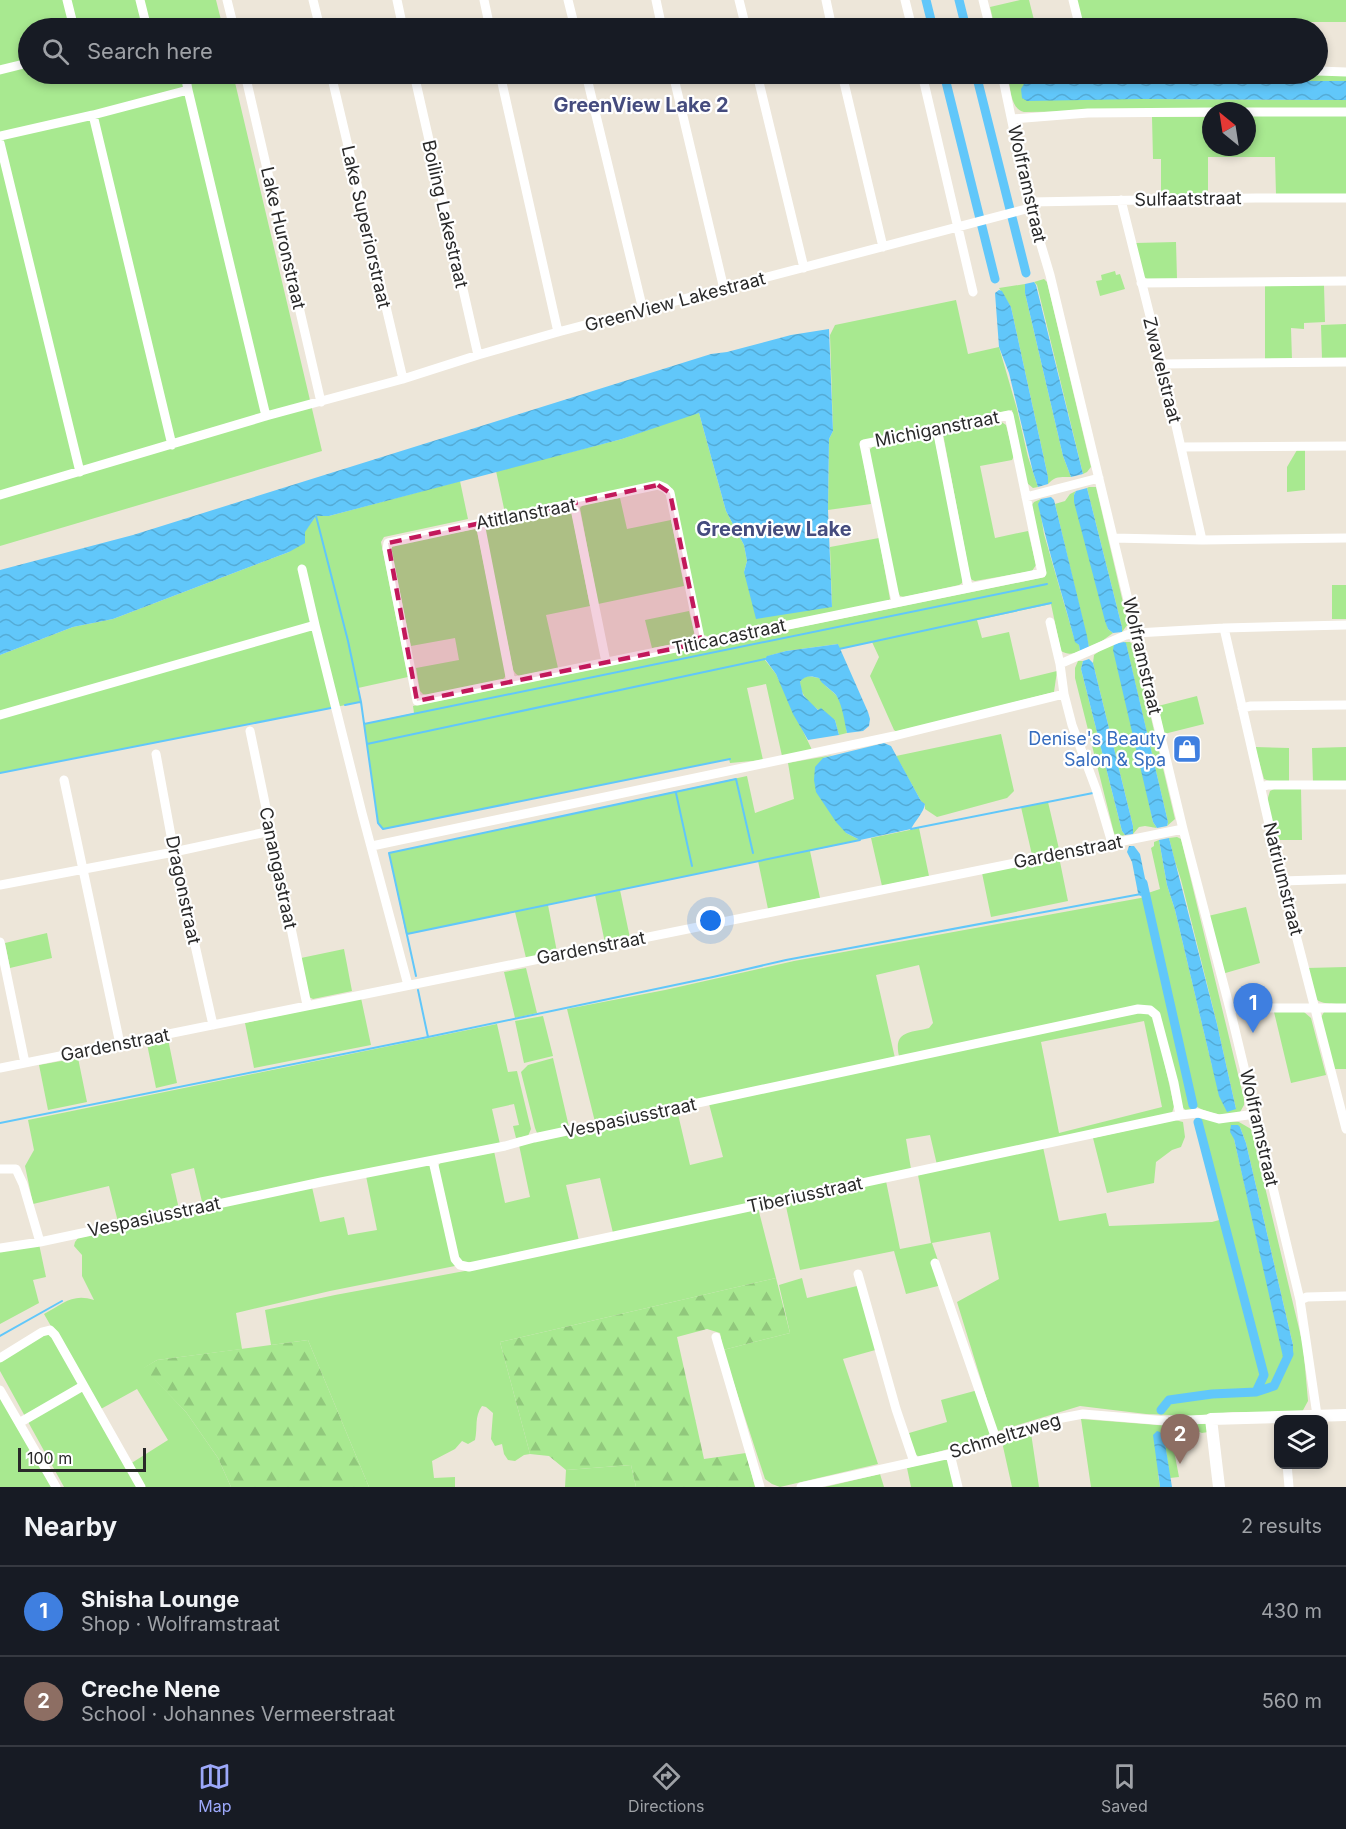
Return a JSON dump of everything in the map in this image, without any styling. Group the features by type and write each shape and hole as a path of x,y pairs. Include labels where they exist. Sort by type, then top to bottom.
{"street":[{"path":"67,0 72,18"},
{"path":"140,0 144,18"},
{"path":"227,0 232,18"},
{"path":"313,0 318,18"},
{"path":"397,0 402,18"},
{"path":"484,0 488,18"},
{"path":"568,0 572,18"},
{"path":"656,0 660,18"},
{"path":"739,0 744,18"},
{"path":"826,0 830,18"},
{"path":"905,0 910,18"},
{"path":"983,0 988,18"},
{"path":"1073,0 1078,18"},
{"path":"0,70 18,66"},
{"path":"1328,71 1346,72"},
{"path":"187,84 266,416"},
{"name":"Lake Huronstraat","path":"246,84 321,402"},
{"name":"Lake Superiorstraat","path":"333,84 404,379"},
{"name":"Boiling Lakestraat","path":"416,84 478,355"},
{"path":"502,84 558,332"},
{"path":"587,84 643,310"},
{"path":"675,84 724,289"},
{"path":"759,84 804,268"},
{"path":"844,84 883,247"},
{"path":"925,84 962,227 973,292"},
{"name":"Wolframstraat","path":"1004,84 1029,206 1050,274 1183,829 1230,1009 1300,1300 1317,1415"},
{"path":"0,136 188,90"},
{"path":"1012,119 1088,113 1202,112"},
{"path":"1256,112 1346,112"},
{"path":"93,115 172,445"},
{"path":"0,142 80,472"},
{"name":"Sulfaatstraat","path":"1029,206 1121,200 1346,198"},
{"name":"Zwavelstraat","path":"1121,200 1162,364 1202,540"},
{"name":"GreenView Lakestraat","path":"0,495 266,416 404,379 558,332 962,227 1029,206"},
{"path":"1141,283 1346,281"},
{"path":"1162,364 1346,362"},
{"name":"Michiganstraat","path":"896,602 864,444 937,429 1009,415 1030,496 1042,573"},
{"path":"937,429 968,587"},
{"path":"1181,447 1346,446"},
{"path":"1030,496 1099,478"},
{"name":"Atitlanstraat","path":"417,701 387,549 388,543 658,485 670,493 701,643"},
{"path":"574,504 606,662"},
{"path":"480,523 511,682"},
{"path":"1113,538 1202,540 1346,538"},
{"path":"302,569 362,813 408,985"},
{"name":"Titicacastraat","path":"417,701 1042,573"},
{"path":"1050,622 1072,725 1116,843"},
{"path":"0,715 315,625"},
{"path":"1060,664 1110,641 1136,633 1346,625"},
{"name":"Natriumstraat","path":"1224,628 1282,881 1346,1129"},
{"path":"372,846 894,736 1064,694"},
{"path":"1242,708 1346,705"},
{"name":"Canangastraat","path":"250,731 307,1005"},
{"name":"Dragonstraat","path":"156,754 174,852 213,1025"},
{"path":"64,780 120,1044"},
{"path":"1261,787 1268,785 1346,785"},
{"name":"Gardenstraat","path":"0,1068 1183,829"},
{"path":"0,885 271,831"},
{"path":"1282,881 1346,879"},
{"path":"0,942 25,1063"},
{"path":"1230,1009 1346,1008"},
{"name":"Vespasiusstraat","path":"0,1248 40,1242 321,1182 433,1161 1138,1009 1150,1010 1156,1015 1180,1115"},
{"name":"Tiberiusstraat","path":"433,1161 455,1259 460,1264 469,1267 1180,1115 1198,1113 1219,1119 1255,1114"},
{"path":"0,1168 16,1169 23,1184 40,1242"},
{"path":"934,1263 996,1440"},
{"path":"858,1274 896,1409 914,1462"},
{"path":"1300,1300 1307,1297 1346,1296"},
{"path":"0,1358 42,1332 50,1330 55,1335 141,1487"},
{"path":"716,1336 760,1487"},
{"path":"19,1423 83,1386"},
{"path":"0,1390 56,1487"},
{"name":"Schmeltzweg","path":"801,1487 843,1483 950,1454 1057,1419 1083,1414 1167,1421 1211,1419"},
{"path":"1328,1415 1346,1415"},
{"path":"1219,1487 1211,1419 1274,1418"},
{"path":"950,1454 958,1487"},
{"path":"1287,1469 1289,1487"}],"highlighted area":[{"path":"658,485 670,493 701,643 417,701 388,543"}],"green space":[{"path":"0,0 216,0 220,18 18,18 18,84 235,84 322,451 0,546"},
{"path":"1029,0 1034,18 993,18 990,7"},
{"path":"1076,0 1346,0 1346,22 1328,22 1328,18 1080,18"},
{"path":"1328,75 1346,75 1346,81 1328,81"},
{"path":"1009,84 1140,99 1346,100 1346,108 1256,109 1256,102 1202,102 1202,110 1024,112 1020,110 1011,96"},
{"path":"1346,115 1346,195 1276,195 1275,157 1208,157 1208,196 1161,196 1161,159 1153,159 1152,117 1202,117 1202,156 1256,156 1256,116"},
{"path":"1176,242 1177,279 1147,279 1143,276 1135,243"},
{"path":"1115,271 1116,275 1120,274 1125,289 1100,296 1096,281 1102,280 1101,275"},
{"path":"1044,279 1047,282 1091,467 1083,474 1037,285 1034,282"},
{"path":"1025,284 1025,293 1063,456 1071,477 1055,478 1048,484 1011,307 999,288"},
{"path":"1265,285 1324,285 1325,322 1304,323 1304,329 1291,328 1292,360 1265,360"},
{"path":"956,300 968,354 999,347 1038,487 1033,488 1027,483 1012,410 860,441 871,504 828,510 829,439 833,431 830,335 835,325"},
{"path":"1346,324 1346,359 1322,359 1321,325"},
{"path":"699,413 726,511 744,545 747,561 744,572 832,607 830,547 879,538 890,599 709,637 702,634 673,489 662,482 505,513 496,471 622,439"},
{"path":"1000,421 1006,425 1014,456 1012,460 980,466 995,538 1028,531 1036,565 1032,571 975,581 970,577 943,434"},
{"path":"929,435 935,440 963,577 959,585 904,597 900,596 897,590 869,454 870,449 874,446"},
{"path":"1297,450 1305,450 1305,490 1287,492 1287,467"},
{"path":"460,481 468,519 384,537 381,542 408,677 358,688 361,702 0,773 0,655 73,627 113,619 289,552 316,516 329,516"},
{"path":"1096,487 1128,624 1122,632 1087,488"},
{"path":"1076,491 1074,495 1108,629 1113,633 1089,647 1055,504 1065,501 1070,494"},
{"path":"620,498 627,529 671,520 684,586 598,604 580,508 583,505"},
{"path":"1041,499 1039,504 1044,534 1075,641 1080,651 1070,654 1061,651 1051,604 977,620 982,638 1009,632 1020,680 1057,671 1054,692 897,732 894,730 870,676 879,657 872,642 839,649 838,644 786,651 768,656 765,660 776,674 812,750 782,756 766,684 747,688 763,760 730,763 729,759 383,829 378,823 364,724 414,713 413,706 1045,577 1032,505"},
{"path":"567,509 572,514 590,606 546,615 558,668 519,676 513,670 485,526"},
{"path":"475,529 506,672 505,677 502,680 423,694 420,691 416,668 459,660 455,638 411,646 391,549 393,545"},
{"path":"1332,585 1346,585 1346,619 1332,619"},
{"path":"689,611 694,632 691,641 652,648 645,620"},
{"path":"1124,642 1130,642 1134,646 1175,819 1167,826 1168,822"},
{"path":"1117,643 1153,822 1157,828 1139,827 1133,834 1133,826 1093,663 1094,655 1105,647"},
{"path":"1078,661 1083,661 1081,669 1122,831 1125,835 1116,837 1114,833 1075,678"},
{"path":"808,676 819,678 839,699 847,733 839,735 835,720 807,700 800,682"},
{"path":"1197,696 1204,724 1164,734 1158,706"},
{"path":"1001,734 1014,791 1007,798 937,817 925,809 925,804 921,801 896,756"},
{"path":"1255,747 1289,748 1289,782 1264,779"},
{"path":"1346,747 1346,782 1313,783 1312,748"},
{"path":"833,755 823,758 846,833 860,840 810,851 820,898 768,909 758,861 620,890 630,938 605,943 595,895 548,905 557,952 526,958 515,912 406,934 389,853 747,776 755,813 794,799 788,763"},
{"path":"1301,788 1302,840 1277,840 1267,801 1270,791"},
{"path":"1048,802 1059,849 1032,855 1021,807"},
{"path":"919,828 929,876 882,886 871,838"},
{"path":"1169,838 1181,839 1244,1099 1244,1105 1239,1114 1216,1114 1194,1105 1191,1110 1187,1111 1183,1108 1154,1009 899,1056 898,1048 901,1037 910,1032 929,1028 933,1023 919,965 876,975 895,1058 595,1122 567,1009 794,961 1146,897 1148,893 1160,889 1151,848 1154,842 1159,840 1167,885 1212,1066 1236,1109 1217,1024"},
{"path":"1059,857 1068,901 991,917 982,873"},
{"path":"1246,907 1260,963 1222,974 1208,916"},
{"path":"47,933 52,958 10,968 5,943"},
{"path":"344,949 352,991 313,999 309,997 301,958"},
{"path":"1346,967 1346,1004 1325,1003 1316,998 1311,988 1307,968"},
{"path":"526,968 537,1013 515,1018 504,972"},
{"path":"361,998 371,1045 254,1068 245,1023"},
{"path":"1148,1012 1155,1020 1174,1106 1172,1113 937,1165 930,1135 906,1139 911,1169 613,1233 600,1178 566,1185 579,1241 471,1264 459,1261 438,1166 441,1162 494,1151 505,1203 530,1197 519,1145 677,1110 690,1165 723,1157 709,1104","holes":["1144,1021 1162,1107 1059,1133 1041,1042"]},
{"path":"1274,1012 1304,1012 1311,1018 1326,1075 1291,1083"},
{"path":"1324,1012 1346,1012 1346,1069 1331,1069 1320,1019"},
{"path":"543,1016 553,1056 524,1063 515,1021"},
{"path":"497,1024 508,1072 517,1071 531,1129 528,1136 516,1138 513,1126 519,1125 514,1104 492,1109 500,1144 203,1206 194,1168 171,1174 179,1209 118,1222 109,1186 33,1204 25,1166 34,1150 28,1120"},
{"path":"168,1039 177,1083 156,1088 147,1044"},
{"path":"78,1058 87,1102 48,1110 39,1065"},
{"path":"553,1058 569,1127 537,1133 521,1072 528,1065"},
{"path":"1204,1117 1239,1122 1251,1129 1303,1345 1308,1401 1302,1412 1233,1412 1193,1416 1146,1414 1080,1406 998,1431 957,1302 999,1279 990,1232 932,1243 946,1284 906,1294 894,1251 800,1270 785,1202 886,1181 900,1249 931,1243 918,1175 1043,1147 1059,1221 1106,1213 1109,1226 1212,1222 1223,1219 1197,1119","holes":["1240,1127 1246,1143 1293,1345 1285,1360 1234,1139"]},
{"path":"1175,1120 1183,1122 1185,1137 1181,1147 1172,1150 1156,1162 1154,1183 1107,1193 1093,1138"},
{"path":"430,1164 457,1264 236,1313 242,1349 157,1360 144,1368 186,1412 218,1458 231,1487 143,1487 130,1464 168,1440 137,1389 99,1410 44,1314 74,1299 94,1300 82,1276 82,1255 74,1246 78,1238 312,1187 320,1222 344,1217 348,1235 377,1230 366,1176"},
{"path":"758,1208 776,1278 500,1342 530,1454 515,1461 508,1460 502,1444 495,1446 491,1439 493,1413 482,1406 477,1418 475,1440 468,1444 462,1441 455,1449 432,1461 434,1478 455,1477 455,1487 369,1487 308,1340 271,1345 265,1310 481,1268"},
{"path":"39,1244 46,1277 33,1280 39,1303 0,1324 0,1250"},
{"path":"776,1278 790,1333 723,1350 720,1333 707,1329 677,1337 704,1459 746,1453 755,1487 636,1487 631,1465 566,1470 549,1456 530,1454 500,1342"},
{"path":"802,1278 807,1298 857,1286 879,1349 843,1359 878,1464 780,1487 765,1479 723,1350 790,1333 779,1285"},
{"path":"43,1335 53,1336 138,1487 64,1487 0,1371 0,1361"},
{"path":"308,1340 369,1487 231,1487 218,1458 186,1412 143,1368 157,1360"},
{"path":"0,1387 56,1487 0,1487"},
{"path":"978,1390 991,1435 989,1438 919,1457 916,1455 909,1433 947,1422 941,1400"},
{"path":"1081,1419 1170,1426 1209,1424 1208,1432 1178,1431 1172,1440 1179,1477 1170,1478 1164,1437 1158,1474 1160,1487 1091,1487"},
{"path":"1031,1433 1039,1487 1012,1487 1002,1442"},
{"path":"946,1458 949,1460 955,1487 911,1487 907,1468"},
{"path":"631,1465 636,1487 565,1487 566,1470"},
{"path":"880,1474 884,1487 825,1487"}],"water":[{"path":"1328,81 1346,81 1346,100 1027,101 1022,98 1021,89 1024,84 1328,84"},
{"path":"1034,282 1083,474 1071,477 1063,456 1025,293 1025,284"},
{"path":"1002,291 1011,307 1048,477 1048,484 1038,487 1009,373 999,347 995,293"},
{"path":"829,329 833,431 829,439 828,510 832,607 756,619 744,572 747,561 744,545 726,511 699,413 622,439 329,516 316,516 305,532 305,543 289,552 113,619 73,627 0,655 0,570 133,535 711,354 791,335"},
{"path":"1087,488 1122,632 1113,633 1108,629 1105,621 1074,502 1076,491"},
{"path":"1051,497 1054,500 1087,636 1089,647 1080,651 1079,645 1075,642 1038,504 1041,499"},
{"path":"1124,642 1168,822 1167,826 1157,828 1153,822 1113,650 1114,644"},
{"path":"838,644 868,712 869,726 863,731 847,733 842,709 836,695 819,678 806,677 800,682 803,695 818,710 821,708 835,720 839,735 808,740 793,714 776,674 765,659 767,656 786,651"},
{"path":"1089,659 1093,663 1133,826 1133,834 1125,835 1122,831 1081,669 1083,661"},
{"path":"884,743 891,746 921,801 925,804 911,829 860,840 846,833 816,792 815,767 823,758"},
{"path":"1169,838 1217,1024 1236,1109 1227,1112 1219,1096 1167,885 1159,840"},
{"path":"1129,846 1134,846 1140,854 1148,893 1140,896 1132,862 1127,852"},
{"path":"1231,1125 1240,1127 1246,1143 1293,1345 1293,1354 1288,1361 1283,1357 1234,1139 1230,1132"},
{"path":"1157,1431 1164,1437 1172,1487 1160,1487 1153,1435"}],"waterway":[{"path":"926,0 930,18"},
{"path":"959,0 964,18"},
{"path":"946,84 995,279"},
{"path":"979,84 1026,273"},
{"path":"316,516 348,641 361,702 378,823 383,829 730,759"},
{"path":"364,724 1047,584"},
{"path":"839,649 1051,603"},
{"path":"367,744 765,659"},
{"path":"345,705 360,702"},
{"path":"0,773 331,708"},
{"path":"416,976 389,853 736,779 753,853"},
{"path":"676,793 692,866"},
{"path":"911,829 1093,793"},
{"path":"407,934 860,840"},
{"path":"1143,883 1193,1105"},
{"path":"0,1123 428,1037 786,960 1141,894"},
{"path":"418,990 428,1037"},
{"path":"1198,1122 1264,1375 1256,1392"},
{"path":"0,1336 62,1301"},
{"path":"1161,1410 1169,1400 1212,1394 1256,1392 1274,1386 1289,1354 1288,1349"}],"place":[{"name":"Denise's Beauty Salon & Spa","path":"1187,749"},
{"name":"Shisha Lounge","path":"1253,1033"},
{"name":"Creche Nene","path":"1180,1464"}],"district":[{"name":"GreenView Lake 2","path":"641,105"},
{"name":"Greenview Lake","path":"774,529"}]}
